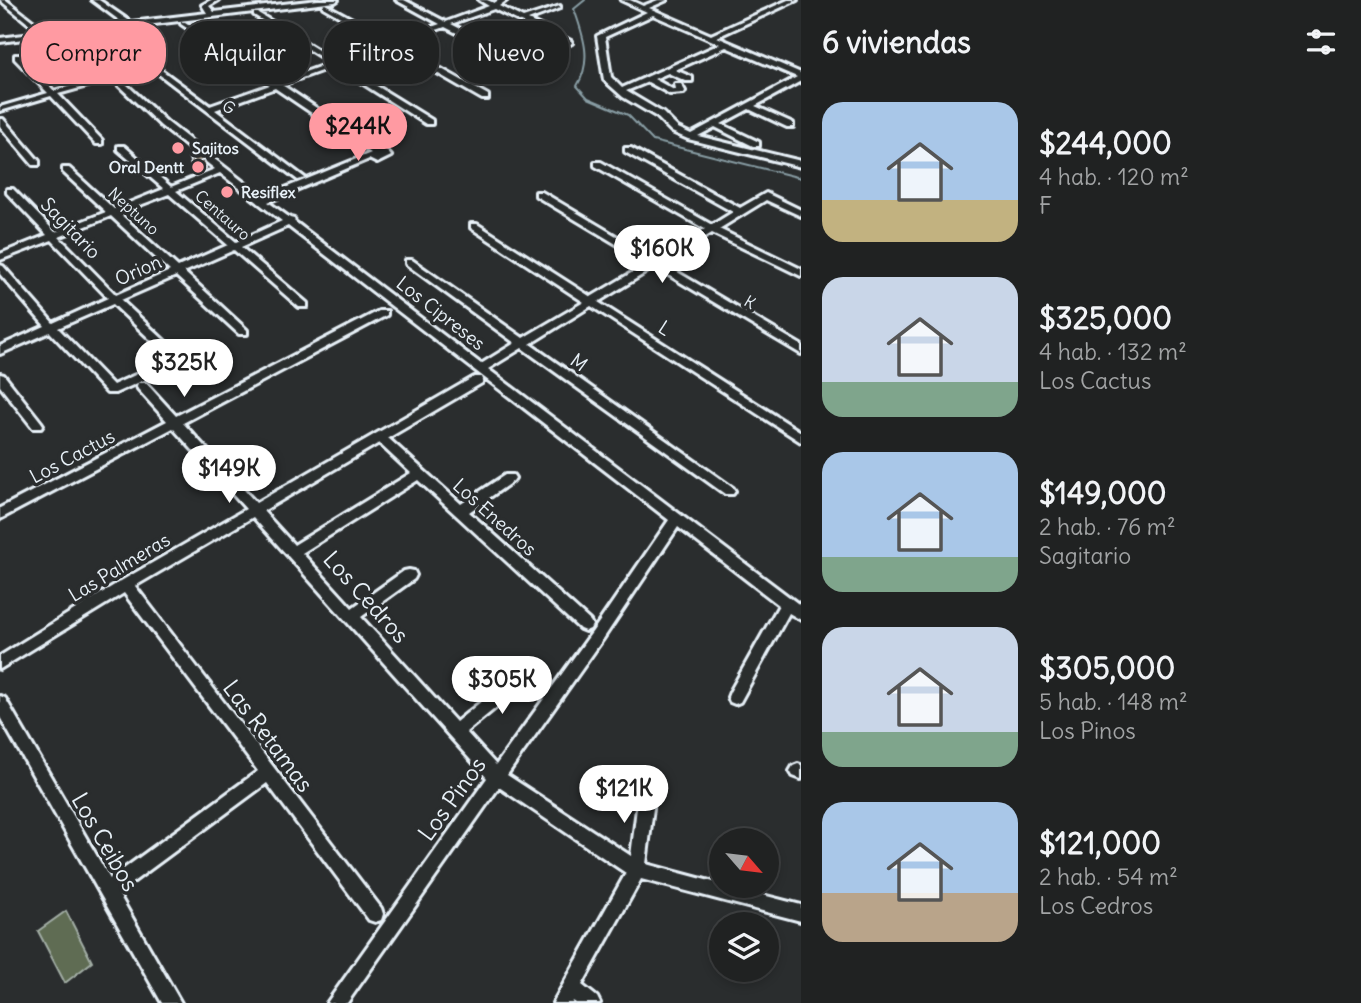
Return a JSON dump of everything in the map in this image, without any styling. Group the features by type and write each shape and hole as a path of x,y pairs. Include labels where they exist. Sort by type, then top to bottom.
{"street":[{"path":"2,0 29,21"},
{"path":"95,0 125,21"},
{"path":"212,15 205,5 216,0"},
{"path":"157,21 290,3 335,0"},
{"path":"399,0 453,29"},
{"path":"482,0 523,20 558,7"},
{"path":"439,26 503,0"},
{"path":"624,0 801,77"},
{"path":"644,8 664,0"},
{"path":"711,37 794,0"},
{"path":"325,6 351,21"},
{"path":"654,12 601,36 607,78 621,91 660,115 669,126 691,137 801,164"},
{"path":"256,14 324,57"},
{"path":"0,40 21,37"},
{"path":"621,91 726,44"},
{"path":"18,57 99,142"},
{"path":"209,109 324,68"},
{"path":"669,69 689,79"},
{"path":"439,71 485,97"},
{"name":"G","path":"166,77 301,178"},
{"path":"691,137 801,77"},
{"path":"648,79 673,92 681,91 678,86"},
{"path":"0,109 86,84"},
{"name":"Los Cipreses","path":"122,84 164,124 291,221 480,374 677,518 801,614"},
{"path":"267,203 375,156 272,84"},
{"path":"367,84 429,122"},
{"path":"749,106 790,125"},
{"path":"0,121 36,163"},
{"path":"715,124 756,144"},
{"name":"Centauro","path":"121,148 303,305"},
{"path":"628,150 740,212"},
{"path":"598,164 712,229 801,273"},
{"name":"Neptuno","path":"66,170 243,332"},
{"path":"0,257 221,170"},
{"name":"Sagitario","path":"10,191 114,299 177,359 173,364 116,390 109,388 51,327"},
{"name":"K","path":"539,194 801,350"},
{"name":"Las Palmeras","path":"0,663 125,585 379,437 480,374 522,342 766,195 801,214"},
{"name":"Orion","path":"0,349 291,221"},
{"name":"L","path":"474,226 801,438"},
{"name":"M","path":"409,262 729,491"},
{"path":"0,268 51,327"},
{"name":"Los Cactus","path":"0,514 383,313"},
{"path":"0,378 5,394 37,425"},
{"path":"142,386 254,509"},
{"name":"Los Enedros","path":"379,437 585,625"},
{"path":"294,552 418,474"},
{"path":"459,512 509,478"},
{"name":"Los Cedros","path":"254,509 497,776 637,870 801,913"},
{"name":"Los Pinos","path":"335,1003 598,635 677,518"},
{"path":"352,615 409,575"},
{"name":"Las Retamas","path":"125,585 375,914"},
{"path":"735,697 787,604"},
{"path":"456,731 519,680"},
{"name":"Los Ceibos","path":"0,703 172,1003"},
{"path":"107,891 268,773"},
{"path":"591,1003 567,995 637,870 648,784"}],"green space":[{"path":"66,911 92,962 65,983 38,931"}],"building":[{"path":"197,154 204,160 196,163 189,158"}],"waterway":[{"path":"585,0 574,9 585,48 585,67 577,86 588,98 628,115 653,141 801,178"}],"place":[{"name":"Sajitos","path":"178,148"},
{"name":"Oral Dentt","path":"198,167"},
{"name":"Resiflex","path":"227,192"}]}
